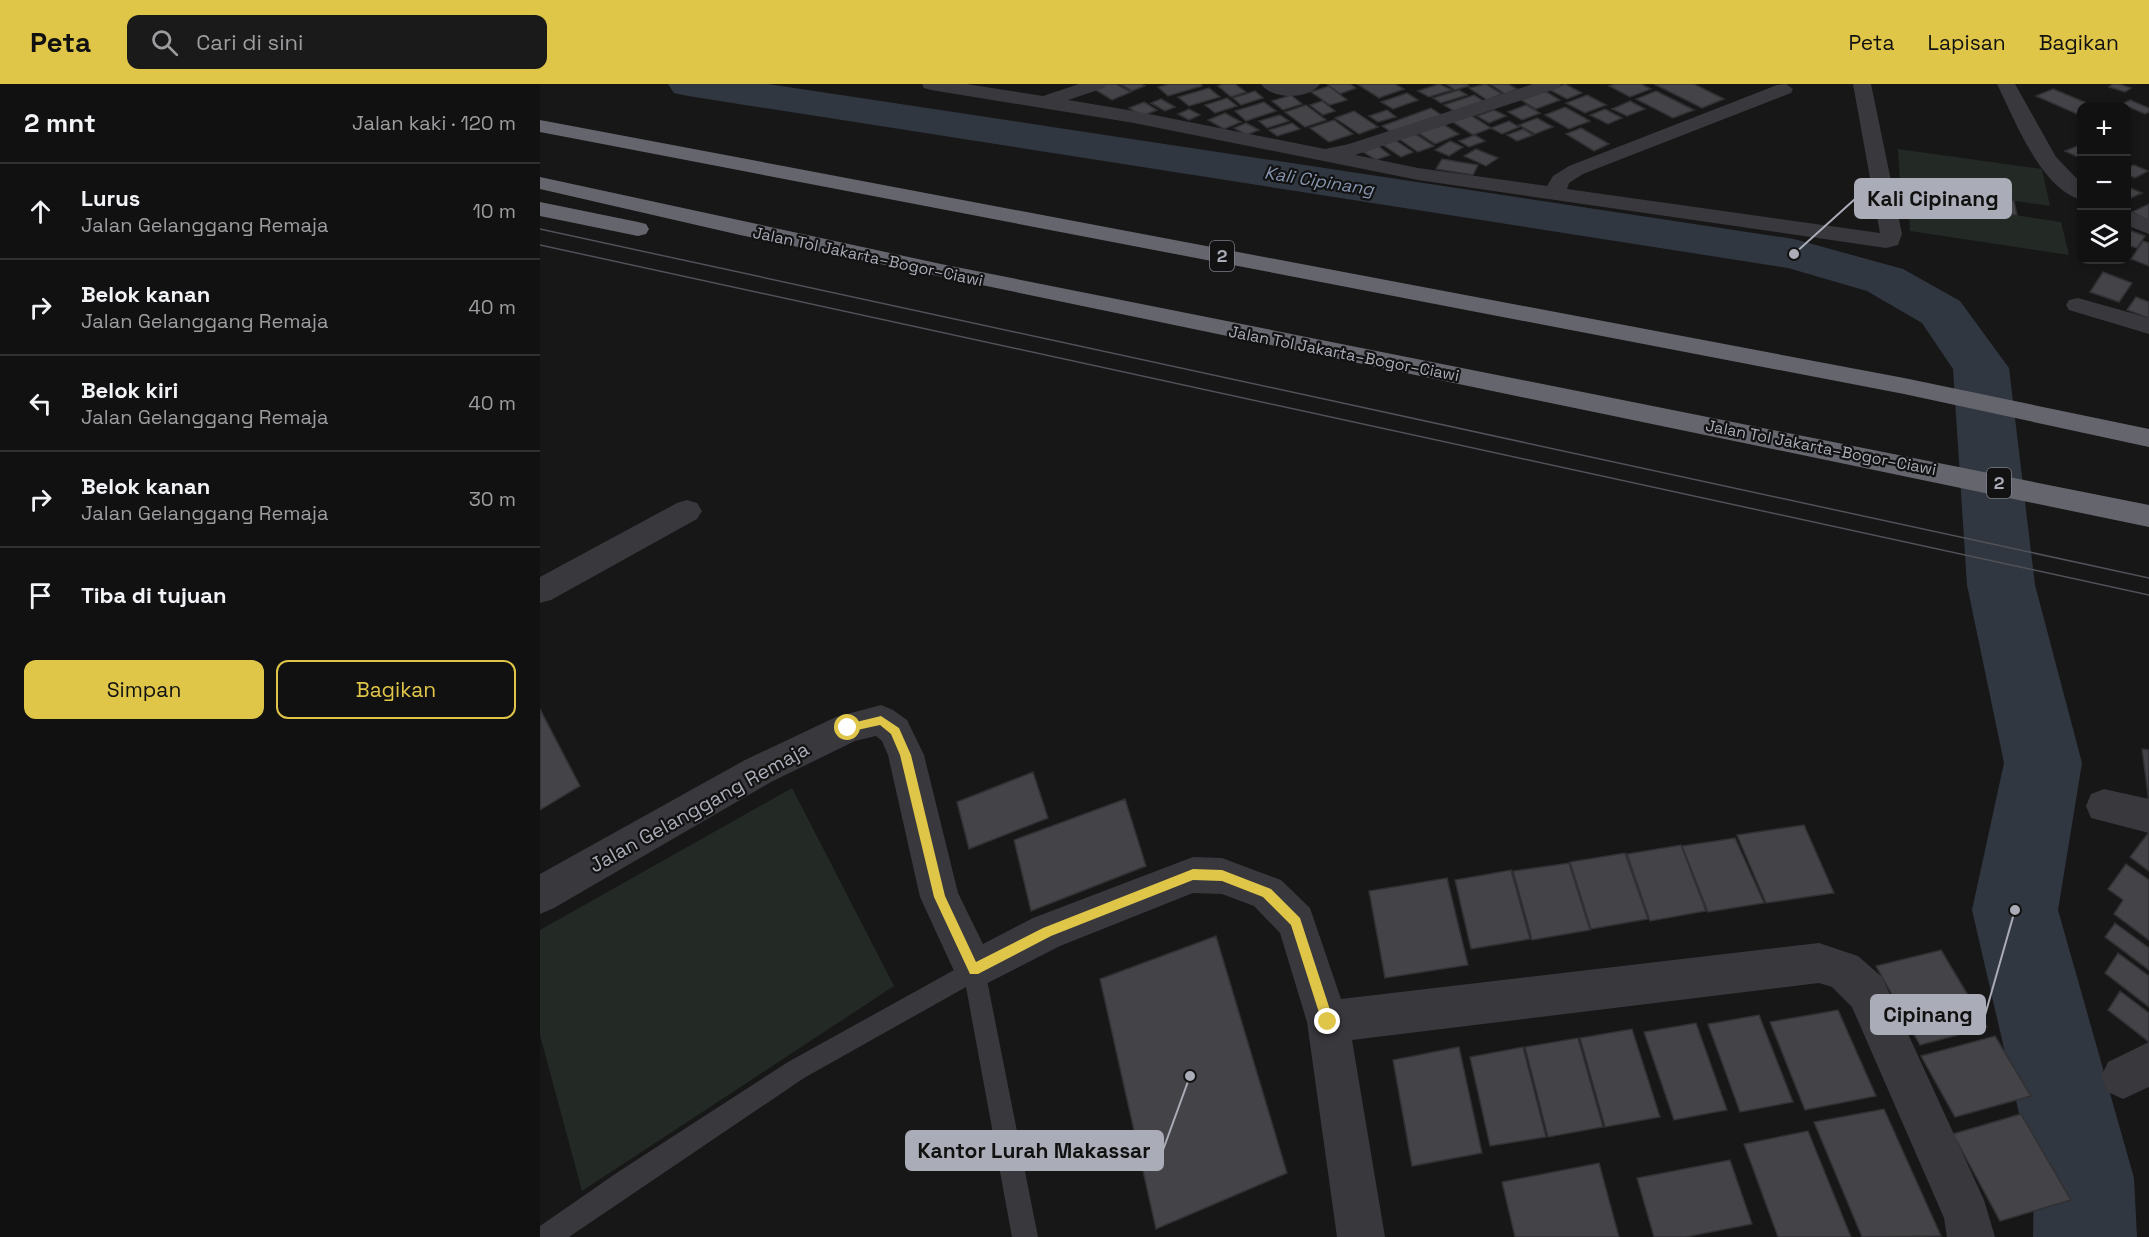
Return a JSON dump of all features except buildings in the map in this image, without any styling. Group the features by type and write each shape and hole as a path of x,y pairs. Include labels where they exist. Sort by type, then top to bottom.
{"highway":[{"name":"2","path":"540,126 1904,386 2149,438"},
{"name":"Jalan Tol Jakarta–Bogor–Ciawi","path":"540,183 989,282 1898,462 2149,516"},
{"path":"540,208 657,233"},
{"path":"716,245 798,261 989,282"}],"street":[{"path":"931,84 1134,117 1418,174 1886,241 1892,237 1892,234 1862,84"},
{"path":"1044,102 1097,84"},
{"path":"1270,84 1275,89 1291,91 1311,84"},
{"path":"1326,155 1352,150 1552,84"},
{"path":"2006,84 2051,166 2077,191"},
{"path":"1555,193 1560,180 1576,170 1784,89"},
{"path":"2131,218 2149,227"},
{"path":"2078,305 2149,326"},
{"path":"540,591 687,511"},
{"name":"Jalan Gelanggang Remaja","path":"540,894 758,771 848,728 881,720 895,731 906,755 939,897 974,970"},
{"path":"2104,806 2149,816"},
{"path":"974,970 1047,932 1193,874 1222,876 1267,893 1296,922 1328,1022 1361,1237"},
{"path":"1328,1022 1818,963 1844,970 1867,992 1967,1217 1971,1237"}],"lane":[{"path":"547,1237 627,1180 796,1070 974,970 1025,1237"}],"shaded area":[{"path":"1898,149 2042,169 2050,206 1900,184"},
{"path":"1908,199 2061,222 2069,255 1910,231"},
{"path":"792,788 894,986 582,1191 540,1035 540,930"}],"waterway":[{"name":"Kali Cipinang","path":"688,84 1794,254 1885,280 1941,312 1981,368 2001,585 2043,763 2015,910 2084,1178 2085,1237"}],"tram line":[{"path":"540,229 2149,578"},
{"path":"540,245 2149,595"}],"place":[{"name":"Kali Cipinang","path":"1794,254"},
{"name":"Cipinang","path":"2015,910"},
{"name":"Kantor Lurah Makassar","path":"1190,1076"}],"route":[{"path":"848,728 881,720 895,731 906,755 939,897 974,970 1047,932 1193,874 1222,876 1267,893 1296,922 1328,1022"}]}
